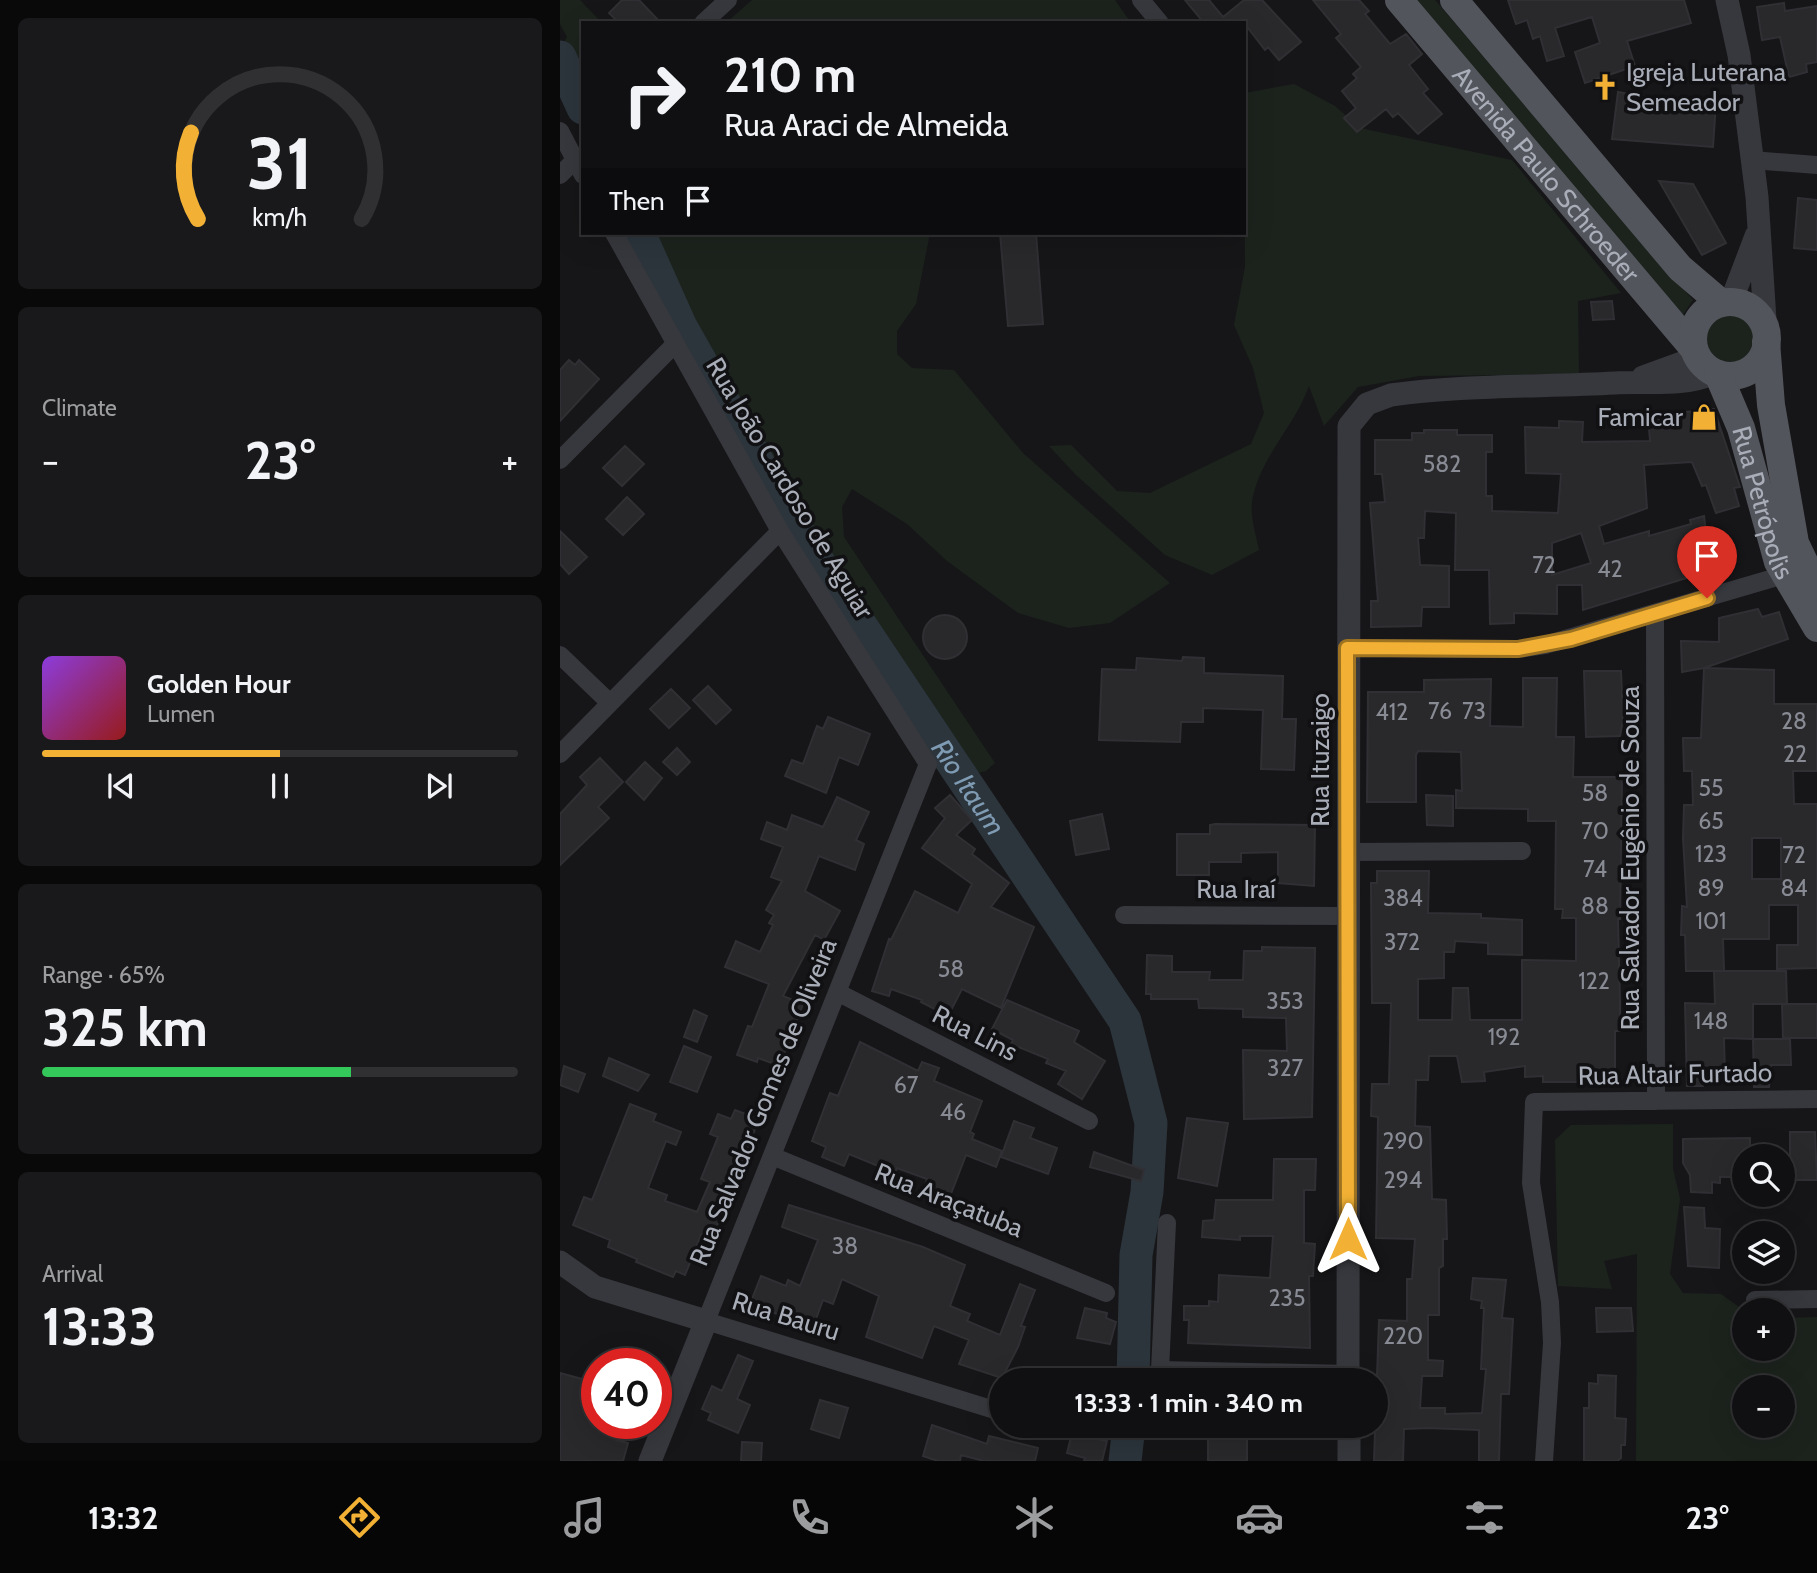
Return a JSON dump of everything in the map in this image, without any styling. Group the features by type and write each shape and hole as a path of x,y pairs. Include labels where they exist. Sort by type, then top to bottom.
{"main road":[{"name":"Avenida Paulo Schroeder","path":"1399,0 1706,363"},
{"name":"Avenida Paulo Schroeder","path":"1454,0 1680,268 1726,303"},
{"path":"1726,303 1751,308 1764,324 1766,339 1764,353 1749,370 1729,376 1706,363 1693,339 1698,320 1712,307 1726,303"},
{"name":"Rua Petrópolis","path":"1766,339 1771,405 1795,543 1817,589"},
{"name":"Rua Petrópolis","path":"1706,363 1741,428 1784,575 1817,628"}],"street":[{"path":"705,21 728,0"},
{"path":"1141,0 1158,21"},
{"name":"Rua Petrópolis","path":"1727,0 1739,55 1760,223 1766,339"},
{"path":"560,131 579,168 560,175"},
{"path":"1752,160 1817,165"},
{"name":"Rua Petrópolis","path":"1726,303 1747,265 1760,223"},
{"name":"Rua João Cardoso de Aguiar","path":"615,235 780,531 928,764"},
{"path":"560,460 675,344"},
{"name":"Rua Ituzaigo","path":"1349,1368 1349,426 1357,414 1379,398 1407,393 1623,383 1706,363"},
{"path":"560,754 780,531"},
{"path":"1347,648 1518,649 1571,639 1784,575"},
{"name":"Rua Salvador Eugênio de Souza","path":"1655,614 1657,1101"},
{"path":"560,655 610,703"},
{"name":"Rua Salvador Gomes de Oliveira","path":"650,1461 928,764"},
{"path":"1348,852 1522,851"},
{"name":"Rua Iraí","path":"1124,915 1348,916"},
{"name":"Rua Lins","path":"837,992 1089,1121"},
{"name":"Rua Altair Furtado","path":"1544,1461 1552,1343 1550,1302 1531,1183 1534,1102 1817,1099"},
{"name":"Rua Araçatuba","path":"772,1156 1106,1293"},
{"path":"1160,1368 1167,1223"},
{"name":"Rua Bauru","path":"560,1262 595,1287 989,1408"},
{"path":"1795,1299 1817,1299"},
{"path":"1349,1438 1349,1461"}],"shaded area":[{"path":"560,0 580,0 600,21 581,21 581,84 563,44 567,37 560,24"},
{"path":"752,0 1115,0 1130,21 728,21"},
{"path":"1417,0 1435,0 1693,300 1680,319"},
{"path":"1294,84 1335,106 1360,128 1512,160 1621,293 1578,301 1579,374 1419,376 1358,387 1324,426 1309,386 1256,486 1252,513 1259,550 1212,575 1165,555 1076,475 1049,446 1071,445 1117,491 1150,493 1251,444 1264,413 1253,368 1234,325 1245,267 1246,93"},
{"path":"646,235 930,235 916,304 897,331 897,354 912,368 954,370 1023,453 1170,583 1110,623 1069,628 1018,613 947,561 907,524 852,489 842,507 844,537 995,763 986,771 971,775 800,521 705,352"},
{"path":"1729,315 1746,323 1754,340 1746,357 1729,365 1712,357 1704,340 1712,323"},
{"path":"1673,1124 1673,1168 1680,1199 1670,1274 1683,1293 1721,1294 1732,1302 1732,1361 1795,1361 1795,1318 1817,1317 1817,1461 1636,1461 1637,1254 1604,1261 1612,1289 1558,1286 1555,1140 1571,1125"}],"building":[{"path":"622,0 639,0 659,21 617,21 609,13"},
{"path":"1185,0 1209,0 1223,17 1244,0 1262,0 1301,42 1279,60 1268,47 1265,50 1246,26 1246,21 1202,21"},
{"path":"1313,0 1359,0 1369,11 1365,14 1390,44 1406,34 1422,54 1409,65 1428,89 1423,93 1442,114 1418,134 1398,113 1393,117 1386,109 1357,132 1344,118 1356,108 1342,91 1357,78 1353,74 1361,67 1336,38 1341,34"},
{"path":"1508,0 1684,0 1691,23 1627,41 1635,66 1585,83 1575,52 1600,43 1592,17 1555,28 1564,56 1547,61 1540,36 1533,39 1527,20 1516,24"},
{"path":"1784,3 1785,11 1817,6 1817,62 1806,64 1807,72 1789,77 1780,37 1762,40 1757,7"},
{"path":"1618,92 1657,99 1716,102 1713,147 1612,139"},
{"path":"1659,181 1693,184 1726,243 1702,255"},
{"path":"1798,198 1817,200 1817,250 1794,248"},
{"path":"1000,235 1036,235 1043,324 1008,326"},
{"path":"1612,301 1614,319 1593,320 1591,302"},
{"path":"569,360 575,365 579,360 599,379 560,421 560,370"},
{"path":"1714,409 1740,487 1734,488 1739,506 1716,513 1706,485 1702,486 1692,462 1644,465 1647,508 1599,526 1604,544 1649,531 1649,536 1691,524 1690,520 1704,516 1708,548 1690,554 1696,575 1583,610 1582,585 1557,585 1557,614 1514,613 1514,623 1490,624 1489,570 1455,570 1456,513 1425,511 1424,538 1418,538 1420,565 1449,566 1449,607 1422,607 1421,626 1371,627 1371,601 1378,601 1370,503 1385,502 1382,474 1375,474 1375,440 1412,440 1412,433 1424,433 1424,430 1457,430 1457,435 1492,435 1492,452 1486,452 1486,496 1492,496 1492,511 1558,513 1561,474 1526,473 1525,427 1559,428 1559,421 1583,422 1582,442 1650,441 1648,416","holes":["1581,533 1591,563 1552,575 1552,543"]},
{"path":"625,446 644,464 622,486 603,468"},
{"path":"627,497 644,514 623,535 606,519"},
{"path":"560,531 587,557 569,574 560,564"},
{"path":"1758,609 1762,617 1779,612 1788,639 1704,668 1682,672 1681,641 1719,642 1719,618"},
{"path":"945,615 960,622 967,637 960,652 945,659 930,652 923,637 930,622"},
{"path":"1183,657 1204,658 1204,673 1283,676 1282,719 1296,719 1294,770 1261,769 1263,710 1203,708 1203,722 1181,722 1180,742 1099,740 1102,669 1136,670 1137,658 1182,661"},
{"path":"1704,668 1774,670 1774,704 1817,704 1817,771 1793,771 1794,804 1817,804 1817,968 1777,969 1777,945 1798,945 1798,905 1769,905 1769,939 1723,939 1724,971 1686,971 1685,935 1681,935 1682,906 1687,907 1684,805 1693,805 1692,771 1684,771 1683,738 1701,738","holes":["1752,838 1781,838 1781,879 1752,879"]},
{"path":"1584,671 1621,671 1623,720 1620,736 1586,737"},
{"path":"1523,678 1557,678 1556,737 1574,737 1573,777 1622,777 1618,919 1620,1031 1615,1031 1615,1073 1609,1073 1610,1082 1543,1082 1543,1076 1525,1077 1525,1066 1484,1072 1485,1081 1462,1082 1457,1056 1429,1056 1428,1080 1416,1080 1415,1126 1430,1127 1432,1199 1446,1200 1447,1239 1443,1239 1443,1266 1439,1268 1439,1315 1428,1315 1428,1360 1443,1361 1442,1376 1422,1376 1420,1408 1445,1408 1445,1414 1482,1413 1486,1369 1481,1369 1484,1308 1481,1308 1482,1301 1471,1299 1473,1278 1506,1280 1502,1318 1513,1319 1509,1394 1501,1394 1499,1461 1479,1461 1479,1430 1428,1428 1404,1429 1403,1461 1374,1461 1375,1438 1388,1438 1388,1368 1377,1368 1379,1320 1407,1321 1407,1279 1412,1279 1415,1239 1376,1238 1378,1117 1371,1116 1372,1084 1389,1084 1391,1003 1372,1003 1371,883 1377,883 1377,871 1429,871 1428,913 1481,914 1481,918 1522,920 1522,955 1488,954 1488,943 1455,941 1454,952 1444,952 1444,978 1418,979 1418,1020 1452,1020 1453,988 1468,988 1470,1020 1522,1020 1522,960 1576,961 1576,918 1562,918 1563,909 1555,909 1556,821 1528,821 1528,809 1456,808 1456,790 1462,791 1461,752 1418,751 1416,802 1367,802 1368,692 1424,692 1424,680 1491,679 1490,726 1523,727"},
{"path":"708,686 731,710 716,724 693,700"},
{"path":"671,689 690,708 669,728 650,709"},
{"path":"828,717 870,734 858,765 839,757 826,793 785,776 792,760 803,764 817,726 823,729"},
{"path":"677,748 690,762 677,775 663,762"},
{"path":"600,758 623,782 598,807 609,818 560,865 560,814 587,785 580,777"},
{"path":"645,762 662,778 644,800 626,782"},
{"path":"950,795 972,820 956,835 975,849 972,854 1009,883 991,907 1034,927 1001,1008 962,989 948,1016 921,1002 922,1000 891,989 889,996 872,991 889,939 891,940 915,891 958,913 972,884 922,848 945,818 935,808"},
{"path":"1426,795 1453,796 1453,826 1427,825"},
{"path":"837,797 869,812 856,840 864,844 855,870 819,856 805,891 840,911 824,940 815,935 783,996 803,1004 780,1066 758,1058 757,1062 737,1055 748,1026 752,1027 769,984 725,967 736,941 760,952 773,925 769,923 774,915 766,910 782,881 771,877 783,847 761,839 767,822 787,830 792,815 823,827"},
{"path":"1102,814 1109,849 1076,855 1070,821"},
{"path":"1210,825 1315,825 1314,886 1278,883 1278,852 1241,853 1241,862 1209,862 1209,875 1177,875 1177,834 1210,834"},
{"path":"1262,947 1315,948 1312,1117 1244,1119 1243,1050 1287,1051 1286,1018 1243,1017 1243,1009 1199,1008 1198,999 1151,999 1151,994 1146,994 1147,955 1172,956 1172,972 1210,972 1209,980 1243,980 1244,951 1262,951"},
{"path":"1714,971 1786,971 1787,1004 1753,1004 1753,1039 1724,1038 1725,1078 1702,1078 1703,1086 1687,1086 1685,1003 1715,1004"},
{"path":"1007,1000 1079,1031 1074,1042 1105,1061 1082,1099 1058,1084 1066,1071 1046,1063 1048,1059 1011,1044 1013,1040 992,1029"},
{"path":"1782,1004 1817,1004 1817,1038 1783,1038"},
{"path":"694,1010 707,1016 697,1042 684,1037"},
{"path":"1753,1039 1790,1039 1791,1065 1771,1065 1769,1087 1754,1087"},
{"path":"860,1042 918,1071 922,1062 939,1068 934,1081 982,1101 970,1132 974,1134 972,1139 1002,1151 996,1167 966,1155 949,1199 923,1190 927,1179 897,1168 895,1173 849,1154 844,1166 822,1157 826,1147 812,1141 830,1093 838,1096"},
{"path":"684,1046 711,1057 697,1092 670,1082"},
{"path":"609,1058 649,1075 638,1091 603,1076"},
{"path":"564,1066 585,1074 578,1092 560,1085"},
{"path":"630,1104 656,1114 653,1121 681,1132 676,1145 666,1141 648,1188 667,1195 665,1201 697,1212 710,1182 701,1179 718,1137 710,1134 718,1114 731,1119 735,1110 759,1119 711,1240 701,1235 685,1275 676,1271 673,1277 636,1262 637,1259 608,1247 610,1240 573,1225 584,1197 592,1200"},
{"path":"1187,1118 1228,1123 1217,1186 1178,1178"},
{"path":"1014,1121 1034,1128 1030,1138 1057,1148 1048,1174 1001,1157"},
{"path":"1790,1132 1815,1132 1817,1180 1795,1180 1795,1144 1790,1144"},
{"path":"1750,1138 1750,1144 1732,1144 1732,1177 1720,1177 1720,1183 1712,1182 1712,1193 1691,1192 1690,1175 1683,1163 1683,1139"},
{"path":"1094,1152 1144,1170 1141,1181 1090,1167"},
{"path":"1274,1159 1316,1159 1315,1190 1304,1190 1304,1243 1315,1244 1313,1276 1309,1276 1310,1348 1188,1343 1189,1320 1184,1320 1184,1306 1209,1306 1209,1301 1218,1302 1219,1275 1270,1278 1273,1236 1240,1236 1240,1240 1202,1237 1203,1221 1214,1220 1216,1200 1273,1200"},
{"path":"789,1205 923,1247 965,1265 950,1306 970,1314 967,1321 1000,1335 1020,1284 1035,1290 1021,1326 1025,1327 1018,1347 1007,1368 989,1368 989,1374 959,1364 969,1340 934,1326 922,1358 866,1337 879,1296 842,1279 833,1304 823,1300 813,1327 750,1304 761,1276 786,1286 788,1280 800,1286 818,1240 782,1227"},
{"path":"1684,1207 1704,1208 1705,1228 1720,1229 1719,1268 1688,1266"},
{"path":"1085,1308 1107,1313 1106,1318 1116,1322 1110,1344 1077,1338"},
{"path":"1596,1308 1631,1308 1633,1331 1597,1332"},
{"path":"738,1355 753,1361 737,1399 750,1405 738,1433 708,1420 711,1413 702,1409 712,1386 722,1391"},
{"path":"560,1373 581,1379 581,1439 616,1439 628,1443 623,1461 560,1461"},
{"path":"1598,1375 1616,1376 1615,1418 1626,1419 1625,1445 1621,1445 1621,1458 1617,1461 1584,1461 1584,1408 1589,1408 1589,1383 1598,1384"},
{"path":"820,1400 848,1408 839,1438 811,1429"},
{"path":"932,1425 987,1444 989,1436 1038,1448 1035,1461 984,1461 961,1455 960,1461 938,1461 923,1456"},
{"path":"1071,1438 1101,1438 1107,1441 1102,1461 1084,1461 1085,1458 1067,1453"},
{"path":"1208,1438 1247,1438 1247,1461 1208,1461"},
{"path":"742,1442 762,1443 761,1461 741,1461"}],"waterway":[{"name":"Rio Itaum","path":"560,57 581,104"},
{"name":"Rio Itaum","path":"640,235 681,327 793,524 1125,1021 1151,1123 1147,1192 1136,1255 1133,1368"},
{"name":"Rio Itaum","path":"1125,1461 1128,1438"}],"place":[{"name":"Igreja Luterana Semeador","path":"1605,87"},
{"name":"Famicar","path":"1704,417"}],"route":[{"path":"1348,1239 1347,648 1518,649 1571,639 1707,598"}]}
